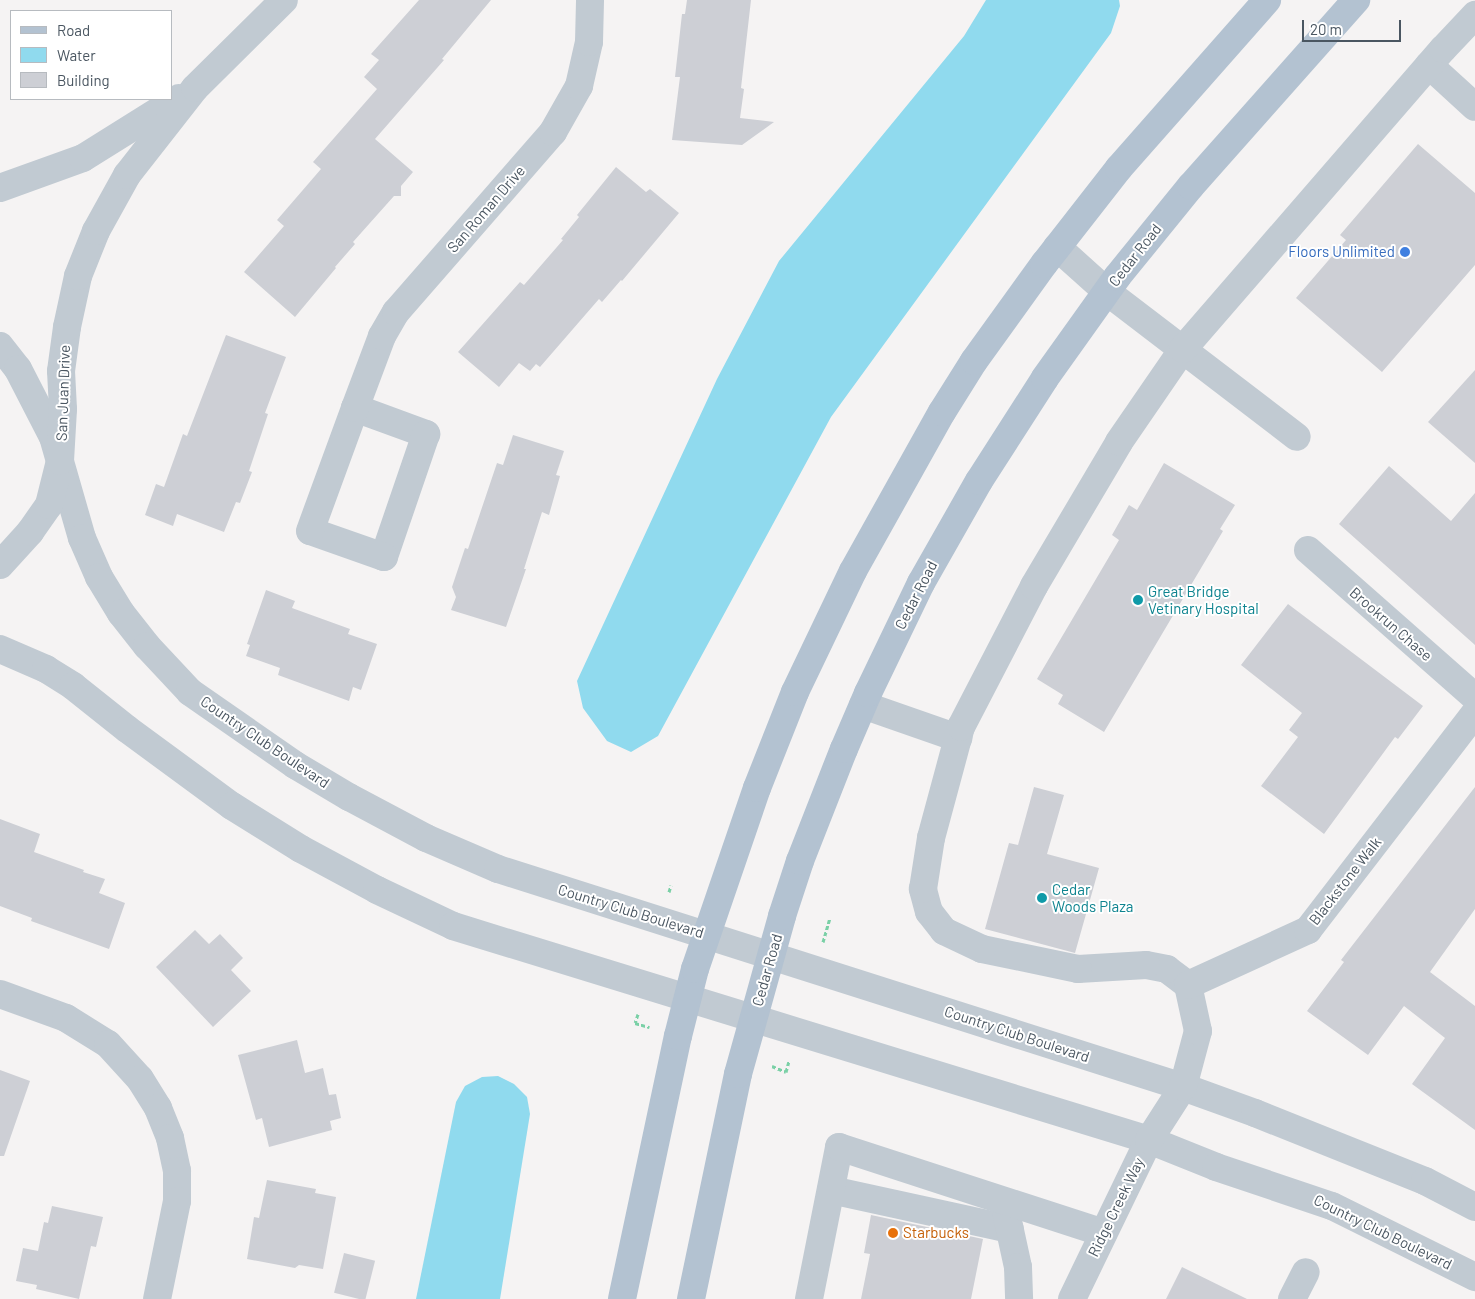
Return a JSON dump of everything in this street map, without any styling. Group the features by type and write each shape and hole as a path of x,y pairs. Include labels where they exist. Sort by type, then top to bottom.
{"main road":[{"path":"622,1299 688,998 706,934 754,797 795,692 853,571 942,412 974,361 1057,247 1119,168 1267,0"},
{"name":"Cedar Road","path":"691,1299 738,1074 800,862 863,705 921,583 969,497 1045,378 1106,291 1191,186 1356,0"}],"street":[{"name":"San Juan Drive","path":"0,565 30,532 49,505 60,461 64,409 62,371 67,327 78,276 96,231 127,175 195,88 284,0"},
{"name":"San Roman Drive","path":"355,408 426,434 384,556 310,531 355,408 382,336 396,312 553,132 578,86 589,42 590,0"},
{"path":"1183,1087 1198,1032 1188,985 1166,969 1146,965 1078,969 982,949 944,931 929,912 923,889 931,838 960,727 1034,586 1119,442 1183,349 1429,65 1475,15"},
{"path":"1429,65 1475,107"},
{"name":"San Juan Drive","path":"0,188 83,158 195,88"},
{"path":"1057,247 1106,291 1296,438"},
{"name":"Country Club Boulevard","path":"0,346 18,369 54,437 82,538 99,577 132,627 190,692 295,765 426,838 498,869 1183,1087 1255,1113 1425,1181 1475,1207"},
{"name":"Brookrun Chase","path":"1308,550 1475,697"},
{"name":"Country Club Boulevard","path":"0,649 46,669 72,686 232,806 301,849 377,890 453,926 1149,1140 1216,1167 1332,1206 1475,1278"},
{"path":"863,705 958,738"},
{"name":"Blackstone Walk","path":"1188,985 1308,930 1475,712"},
{"path":"0,994 66,1018 108,1044 140,1079 158,1108 170,1138 177,1171 176,1201 157,1299"},
{"name":"Ridge Creek Way","path":"1072,1299 1149,1140 1166,1117 1183,1087"},
{"path":"809,1299 840,1147 1103,1233"},
{"path":"831,1190 1010,1229"},
{"path":"1003,1201 1018,1267 1019,1299"},
{"path":"1292,1299 1306,1272"}],"water":[{"path":"986,0 1119,0 1120,6 1111,33 831,417 658,736 631,752 607,741 583,708 577,681 717,379 779,261 964,36"},
{"path":"498,1076 514,1084 527,1097 530,1114 500,1299 416,1299 456,1102 465,1086 482,1077"}],"building":[{"path":"419,0 491,0 442,59 444,60 375,139 413,172 401,186 401,196 394,196 353,242 355,244 295,317 244,272 284,226 277,220 321,169 313,162 377,89 364,77 379,60 371,54"},
{"path":"687,0 751,0 741,88 744,89 740,118 774,122 742,145 672,140 680,77 675,77 682,14 685,14"},
{"name":"Floors Unlimited","path":"1418,144 1475,193 1475,265 1382,372 1296,298 1346,240 1340,235"},
{"path":"616,167 646,192 650,189 679,213 622,281 602,302 599,299 540,367 536,364 530,371 519,363 499,387 458,352 520,282 524,285 563,240 561,239 579,217 577,215"},
{"path":"226,335 286,357 265,413 268,414 249,471 252,472 240,503 236,502 224,532 177,514 173,526 145,515 156,484 164,487 183,434 187,436"},
{"path":"1475,370 1475,463 1428,422"},
{"path":"513,435 564,451 556,475 560,476 549,515 542,512 524,569 526,569 506,627 451,610 456,597 452,587 465,548 468,549 497,463 503,465"},
{"name":"Great Bridge Vetinary Hospital","path":"1164,463 1235,505 1220,529 1223,531 1104,732 1058,704 1063,695 1037,679 1119,540 1112,535 1129,505 1137,510"},
{"path":"1389,466 1451,521 1475,493 1475,645 1339,524"},
{"path":"266,590 295,601 292,608 350,629 348,634 377,644 361,690 353,687 349,701 278,675 280,668 246,656 250,645 247,644"},
{"path":"1288,604 1423,706 1398,739 1395,737 1324,834 1261,786 1298,737 1289,730 1302,713 1241,665"},
{"name":"Cedar Woods Plaza","path":"1034,787 1064,795 1047,854 1099,868 1075,953 985,929 1009,843 1018,845"},
{"path":"1475,787 1475,909 1430,972 1475,1006 1475,1130 1412,1084 1445,1038 1404,1006 1368,1055 1307,1011 1344,962 1341,960"},
{"path":"0,819 40,834 34,852 105,879 99,893 125,903 109,949 31,921 32,918 0,906"},
{"path":"195,930 209,944 220,934 243,958 231,970 251,991 213,1027 156,967"},
{"path":"297,1040 305,1073 323,1068 329,1095 336,1094 341,1118 330,1121 332,1130 269,1147 262,1118 256,1120 238,1055"},
{"path":"0,1070 30,1081 4,1156 0,1156"},
{"path":"267,1180 316,1189 315,1193 336,1197 323,1269 299,1265 295,1268 247,1259 254,1217 259,1218"},
{"path":"52,1206 103,1217 96,1247 91,1246 79,1299 36,1289 37,1285 16,1281 23,1248 38,1251 44,1222 48,1223"},
{"path":"871,1215 983,1239 971,1299 861,1299 870,1254 864,1253"},
{"path":"344,1253 375,1261 366,1299 334,1293"},
{"path":"1182,1267 1247,1299 1166,1299"}],"place":[{"name":"Floors Unlimited","path":"1405,252"},
{"name":"Great Bridge Vetinary Hospital","path":"1138,600"},
{"name":"Cedar Woods Plaza","path":"1042,898"},
{"name":"Starbucks","path":"893,1233"}]}
